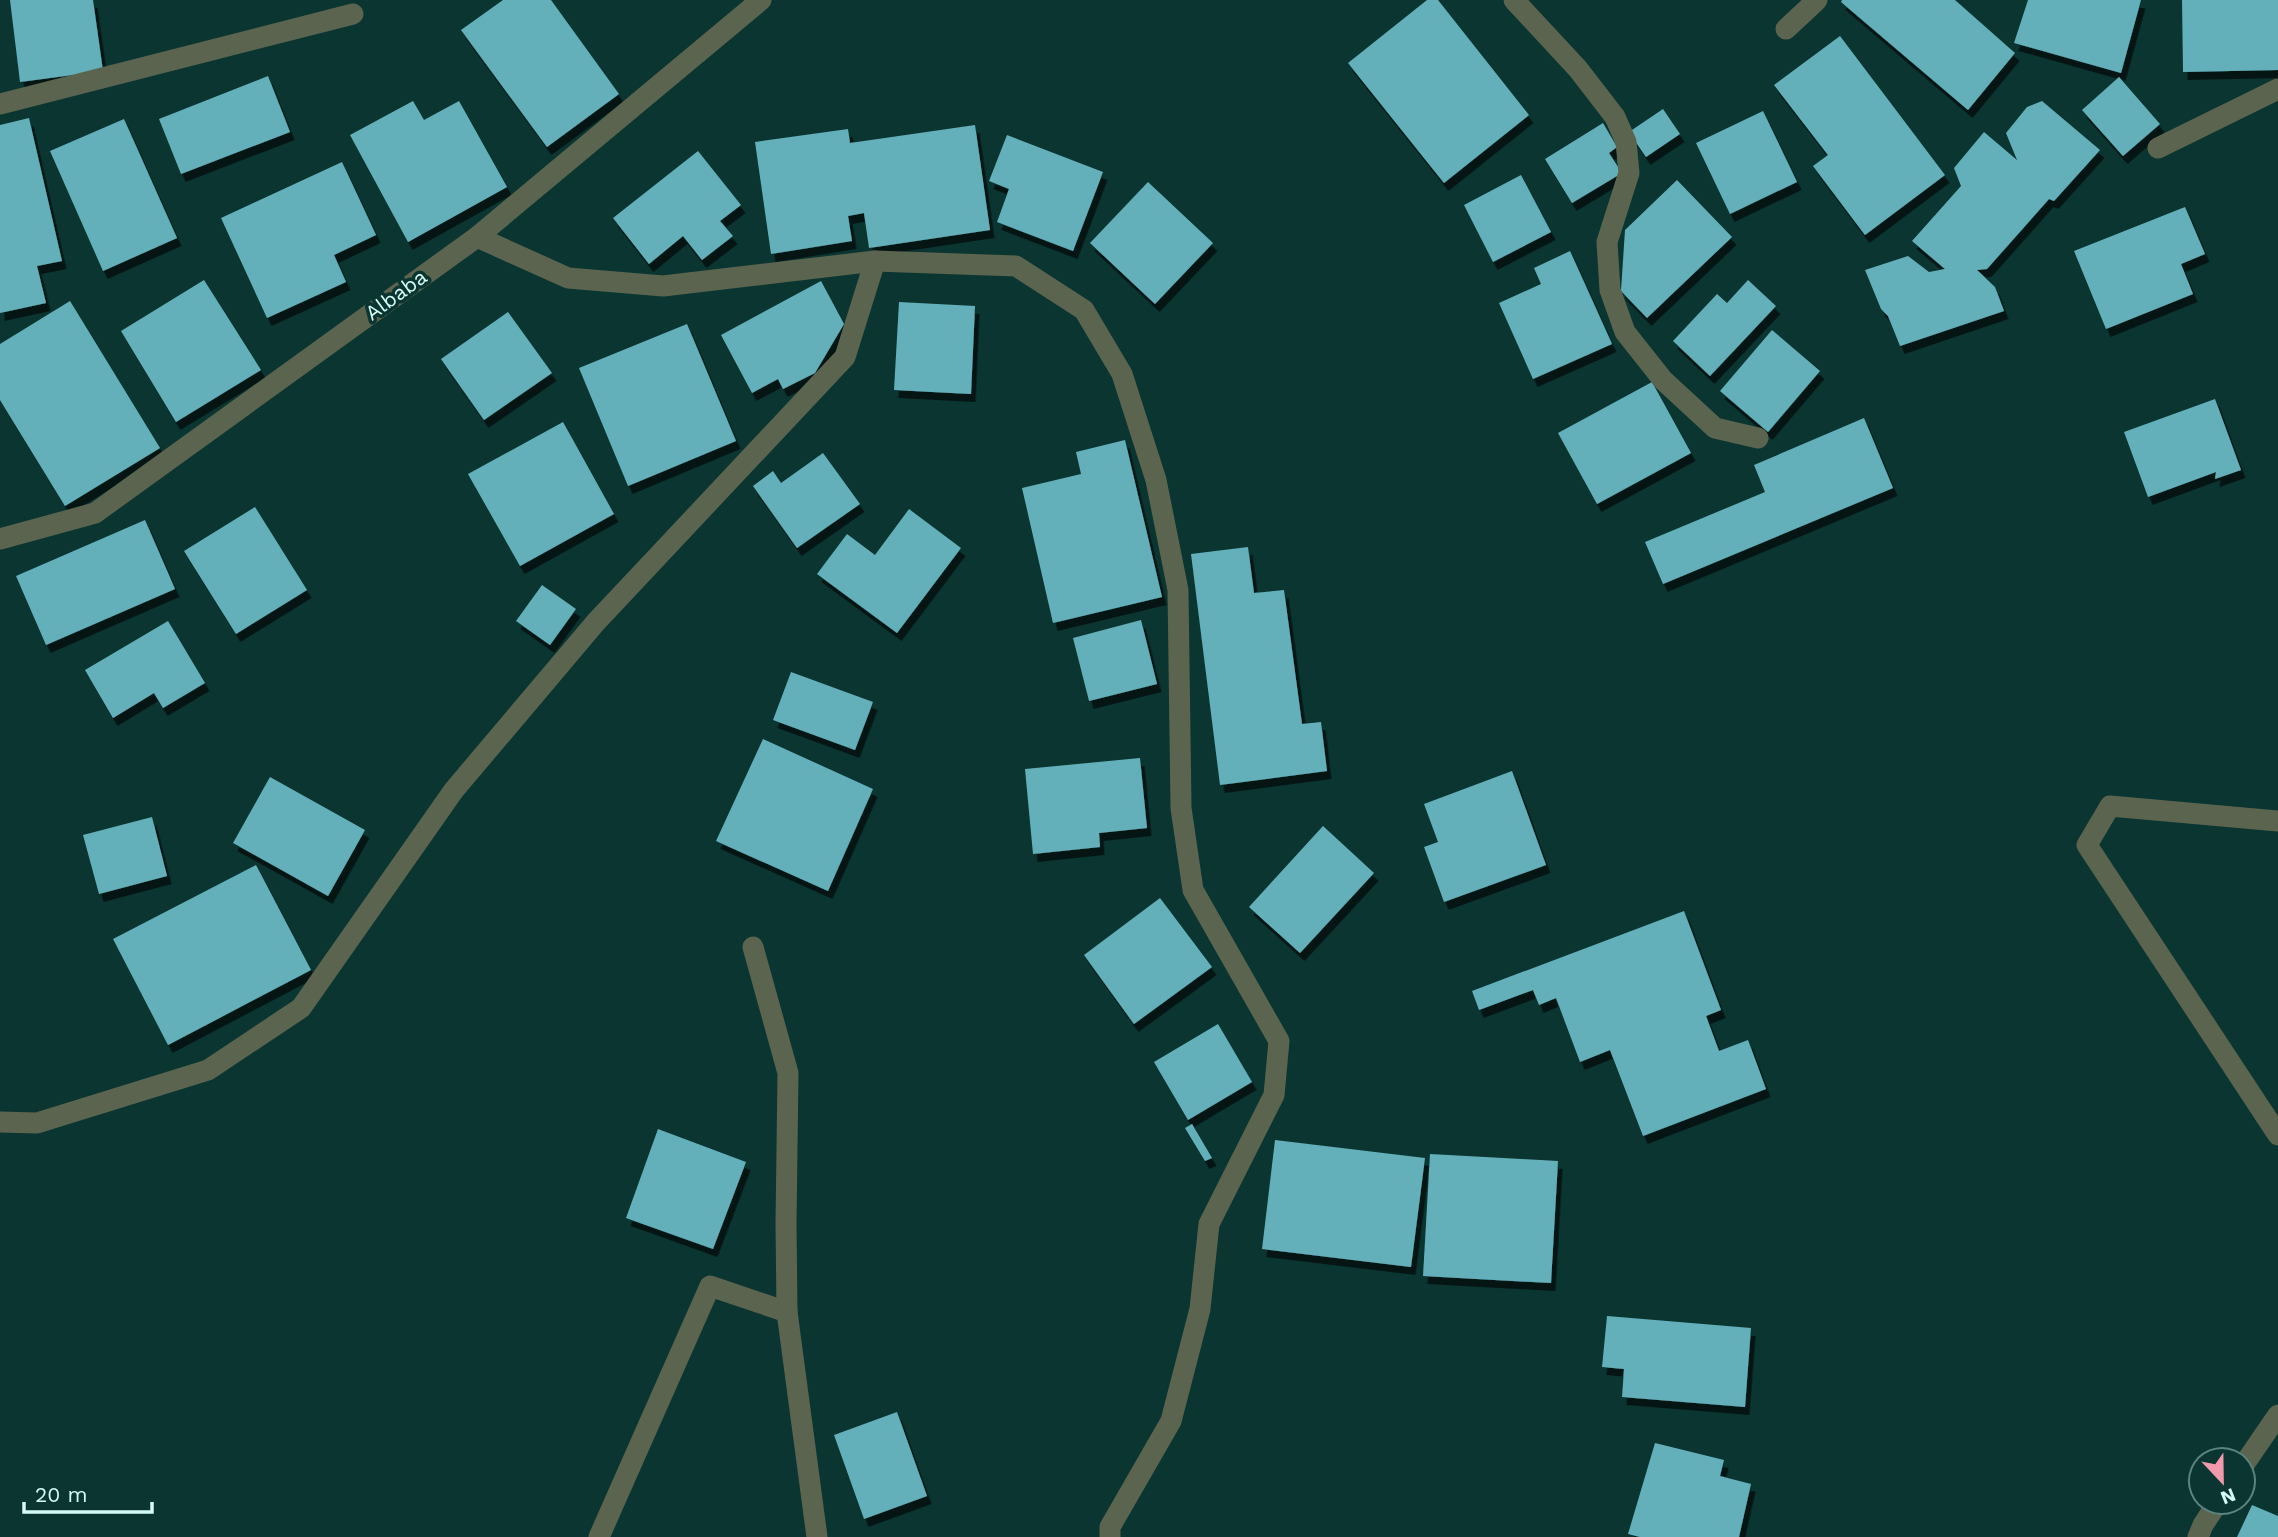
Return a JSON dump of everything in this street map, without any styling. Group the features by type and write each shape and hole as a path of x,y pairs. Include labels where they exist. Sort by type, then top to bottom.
{"street":[{"name":"Albaba","path":"0,539 95,513 477,237 761,0"},
{"path":"1514,0 1578,69 1615,117 1626,142 1629,173 1607,242 1610,290 1625,332 1663,380 1715,428 1758,438"},
{"path":"1786,29 1817,0"},
{"path":"0,104 353,14"},
{"path":"2158,148 2278,89"},
{"path":"477,237 568,278 663,286 875,261 1016,266 1084,310 1122,374 1156,480 1178,590 1181,808 1193,890 1279,1041 1274,1095 1209,1224 1200,1309 1171,1421 1110,1527 1110,1537"},
{"path":"0,1122 37,1123 208,1070 301,1008 454,790 596,622 845,357 875,261"},
{"path":"2278,821 2110,807 2087,845 2278,1135"},
{"path":"754,947 789,1073 787,1312 817,1537"},
{"path":"599,1537 710,1286 787,1312"},
{"path":"2256,1446 2278,1415"},
{"path":"2200,1531 2209,1516"}],"building":[{"path":"10,0 93,0 103,71 20,82"},
{"path":"503,0 551,0 619,94 547,147 461,30"},
{"path":"1427,0 1438,0 1529,115 1444,183 1348,63"},
{"path":"1955,0 2015,53 1968,110 1841,2"},
{"path":"2028,0 2141,0 2121,73 2014,43"},
{"path":"2182,0 2278,0 2278,70 2183,72"},
{"path":"1840,36 1945,175 1865,235 1813,166 1828,155 1774,85"},
{"path":"268,76 290,132 181,174 159,119"},
{"path":"2119,77 2160,124 2123,156 2082,110"},
{"path":"413,101 424,120 459,101 507,187 408,242 350,135"},
{"path":"2042,101 2100,150 2054,201 2049,199 1987,269 1977,270 1995,287 2004,311 1900,346 1865,270 1908,256 1929,272 1945,269 1912,241 1961,186 1954,168 1984,132 2017,160 2006,133 2027,107"},
{"path":"1663,109 1680,134 1646,157 1629,132"},
{"path":"1763,111 1797,182 1730,214 1696,143"},
{"path":"29,118 62,261 37,266 46,303 0,313 0,125"},
{"path":"124,119 177,238 103,271 50,151"},
{"path":"1603,123 1617,147 1609,153 1622,173 1572,203 1545,159"},
{"path":"975,125 990,230 869,248 864,213 848,216 852,241 771,254 755,142 848,129 850,143"},
{"path":"1007,135 1103,172 1073,251 997,222 1009,189 989,181"},
{"path":"698,151 741,205 720,221 733,236 702,260 683,236 649,264 613,218"},
{"path":"342,162 376,235 334,255 346,282 267,318 221,218"},
{"path":"1521,175 1551,232 1493,262 1464,205"},
{"path":"1677,180 1732,237 1647,318 1621,291 1625,230"},
{"path":"1148,182 1213,243 1155,304 1090,243"},
{"path":"2185,207 2205,254 2181,264 2193,294 2106,329 2074,251"},
{"path":"1570,251 1612,344 1533,379 1499,303 1541,284 1534,268"},
{"path":"204,280 261,370 176,422 121,331"},
{"path":"1748,280 1776,306 1710,376 1673,341 1717,294 1727,303"},
{"path":"821,281 844,324 815,373 783,389 778,379 752,393 721,335"},
{"path":"70,301 160,448 65,506 0,400 0,344"},
{"path":"899,302 975,306 971,394 894,390"},
{"path":"508,312 552,373 484,420 441,359"},
{"path":"687,324 736,441 628,486 579,368"},
{"path":"1772,330 1820,371 1768,432 1720,391"},
{"path":"1652,382 1691,453 1597,504 1558,433"},
{"path":"2215,399 2241,470 2215,479 2216,472 2148,497 2124,432"},
{"path":"1864,418 1893,488 1663,584 1645,542 1765,492 1754,465"},
{"path":"563,422 614,514 520,566 468,474"},
{"path":"1125,440 1162,597 1053,623 1022,488 1081,474 1076,452"},
{"path":"823,453 860,504 797,548 753,486 773,471 781,483"},
{"path":"255,507 307,590 236,634 184,551"},
{"path":"909,509 961,548 897,633 817,574 847,534 875,555"},
{"path":"145,520 175,589 46,645 16,576"},
{"path":"1248,547 1254,593 1284,590 1302,724 1321,722 1327,771 1220,785 1191,554"},
{"path":"542,585 576,609 550,645 516,621"},
{"path":"1141,620 1157,684 1089,701 1073,638"},
{"path":"168,621 205,683 163,708 154,693 113,718 85,670"},
{"path":"791,672 873,702 855,750 773,720"},
{"path":"763,739 873,789 828,891 716,841"},
{"path":"1140,758 1147,828 1099,833 1100,847 1033,854 1025,769"},
{"path":"1512,771 1546,865 1444,902 1424,847 1438,842 1424,804"},
{"path":"270,777 365,830 328,896 233,843"},
{"path":"152,817 167,876 99,894 83,835"},
{"path":"1323,826 1374,873 1300,953 1249,907"},
{"path":"256,865 311,970 168,1045 113,939"},
{"path":"1160,898 1212,967 1134,1024 1084,955"},
{"path":"1684,911 1721,1010 1706,1016 1719,1051 1748,1040 1766,1089 1643,1136 1610,1050 1580,1062 1556,998 1539,1005 1533,990 1479,1010 1472,991"},
{"path":"1218,1024 1252,1082 1188,1120 1154,1062"},
{"path":"1192,1124 1212,1158 1205,1161 1185,1128"},
{"path":"658,1129 746,1162 713,1249 626,1218"},
{"path":"1275,1140 1425,1158 1411,1267 1262,1249"},
{"path":"1430,1154 1558,1161 1551,1283 1423,1276"},
{"path":"1607,1316 1751,1328 1745,1407 1622,1397 1624,1369 1602,1367"},
{"path":"897,1412 927,1496 864,1519 834,1435"},
{"path":"1655,1443 1724,1460 1720,1476 1751,1484 1739,1537 1640,1537 1628,1534"},
{"path":"2257,1507 2278,1516 2278,1537 2237,1537 2247,1516 2257,1516"}]}
